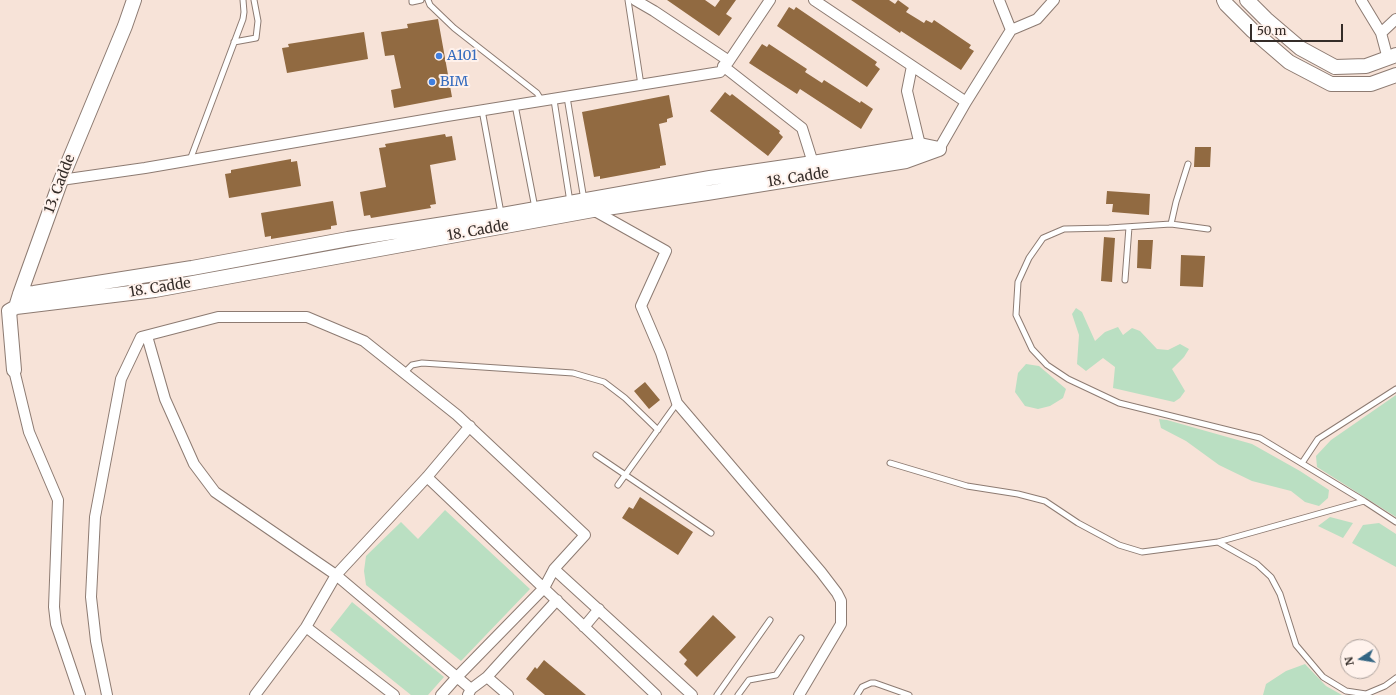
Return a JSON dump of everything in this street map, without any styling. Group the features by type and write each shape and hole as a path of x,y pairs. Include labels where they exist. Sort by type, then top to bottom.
{"street":[{"path":"635,0 654,11 726,64 802,128 813,163"},
{"path":"61,180 720,72 770,0"},
{"path":"814,0 966,102"},
{"path":"999,0 1011,30"},
{"path":"939,149 966,102 1011,30 1037,19 1054,0"},
{"path":"1224,0 1226,4 1253,31 1289,62 1331,84 1371,84 1394,67"},
{"path":"1247,0 1266,19 1300,48 1335,66 1394,67"},
{"path":"1361,0 1380,34 1394,67"},
{"name":"13. Cadde","path":"14,370 11,306 61,180 136,1"},
{"path":"1380,34 1396,18"},
{"path":"912,66 907,91 920,145"},
{"name":"18. Cadde","path":"11,306 155,290 588,205 710,178 920,145 939,149"},
{"name":"18. Cadde","path":"11,306 34,294 192,268 348,239 570,203 588,205 707,193 906,161 939,149"},
{"path":"588,205 666,251 641,306 661,353 677,403 838,593 841,601 841,624 798,695"},
{"path":"107,695 96,641 91,597 95,517 121,379 141,337 218,317 308,317 364,341 470,426 585,535 554,569 544,588 457,676 441,695"},
{"path":"147,336 165,399 194,464 215,492 336,575 457,676 469,692 487,677 557,600"},
{"path":"14,370 29,432 58,500 54,607 56,624 80,695"},
{"path":"255,695 306,627 336,575 427,476 470,426"},
{"path":"427,476 656,695"},
{"path":"554,569 692,695"},
{"path":"584,627 599,609"},
{"path":"306,627 394,695"},
{"path":"487,677 508,695"}],"lane":[{"path":"190,160 243,19 243,0"},
{"path":"234,42 256,38 258,21 254,0"},
{"path":"412,0 412,2 421,0"},
{"path":"428,0 430,4 454,28 537,93 542,100"},
{"path":"628,0 641,85"},
{"path":"567,97 588,205"},
{"path":"554,100 570,203"},
{"path":"515,105 535,209"},
{"path":"482,110 502,215"},
{"path":"1171,224 1188,164"},
{"path":"1208,229 1171,224 1064,229 1044,238 1029,258 1018,282 1016,315 1032,349 1047,365 1068,379 1119,403 1260,438 1396,522"},
{"path":"1125,280 1129,227"},
{"path":"404,373 412,365 422,363 573,373 604,382 625,398 658,430"},
{"path":"1302,463 1318,439 1396,389"},
{"path":"618,484 677,403"},
{"path":"596,455 711,533"},
{"path":"890,463 967,486 1018,494 1045,501 1078,523 1119,545 1142,552 1218,542 1364,501"},
{"path":"1218,542 1257,564 1271,577 1280,594 1296,645 1323,677 1346,691 1366,694 1385,686 1396,678"},
{"path":"717,695 770,620"},
{"path":"738,695 749,680 776,675 801,638"},
{"path":"857,695 862,687 875,682 909,695"}],"green space":[{"path":"1076,308 1082,312 1095,341 1105,332 1118,327 1123,335 1132,328 1140,331 1157,349 1168,350 1180,344 1189,349 1184,357 1172,369 1185,391 1180,398 1174,402 1113,388 1115,367 1103,358 1086,371 1077,364 1079,335 1072,314"},
{"path":"1026,364 1039,366 1066,389 1063,398 1050,406 1038,409 1025,406 1015,392 1018,373"},
{"path":"1396,395 1396,517 1317,467 1316,456 1331,440"},
{"path":"1159,419 1252,444 1300,471 1329,490 1328,498 1319,506 1305,502 1291,491 1252,481 1219,465 1186,441 1161,428"},
{"path":"445,510 530,589 461,661 366,585 364,571 366,556 401,522 418,539"},
{"path":"1330,517 1353,523 1343,538 1318,526"},
{"path":"1379,523 1396,534 1396,567 1352,543 1363,525"},
{"path":"352,602 444,677 428,695 411,695 330,630"},
{"path":"1305,664 1326,686 1342,695 1263,695 1266,684 1286,671"}],"building":[{"path":"667,0 705,0 715,7 720,0 736,0 726,14 732,18 719,36"},
{"path":"851,0 889,0 895,4 898,0 909,8 906,12 924,23 926,20 932,23 934,20 971,45 969,48 974,51 961,70 901,31 900,33"},
{"path":"789,7 794,10 796,7 877,62 875,65 880,69 867,87 777,26"},
{"path":"438,19 452,97 394,108 391,90 401,88 394,55 385,56 381,32 408,28 407,24"},
{"path":"364,32 368,59 287,73 282,48 289,47 288,44"},
{"path":"762,44 767,47 769,44 807,69 805,72 822,83 824,80 860,103 861,101 873,109 861,129 800,89 797,94 749,63"},
{"path":"725,92 730,96 732,94 780,131 779,133 783,137 768,156 710,111"},
{"path":"669,95 673,117 667,119 667,122 659,124 666,165 660,166 660,168 600,179 600,176 594,177 582,112"},
{"path":"445,134 446,137 452,136 456,160 430,165 436,204 430,205 431,208 371,218 370,215 364,216 360,192 386,187 379,148 386,147 385,144"},
{"path":"1195,147 1211,147 1210,167 1194,167"},
{"path":"291,159 291,162 297,161 301,186 229,198 225,174 231,173 231,170"},
{"path":"1107,191 1150,194 1149,215 1112,212 1113,204 1106,204"},
{"path":"333,201 337,225 331,226 331,229 271,239 271,236 265,237 261,213"},
{"path":"1104,237 1115,238 1112,282 1101,281"},
{"path":"1138,240 1153,240 1151,269 1137,268"},
{"path":"1181,255 1205,256 1203,287 1180,286"},
{"path":"645,382 660,400 649,409 634,391"},
{"path":"640,497 693,532 678,555 622,518 629,507 633,509"},
{"path":"713,615 736,637 697,677 684,664 687,660 679,652"},
{"path":"544,660 586,695 545,695 526,679 535,667 537,669"}],"place":[{"name":"A101","path":"439,56"},
{"name":"BIM","path":"432,82"}]}
